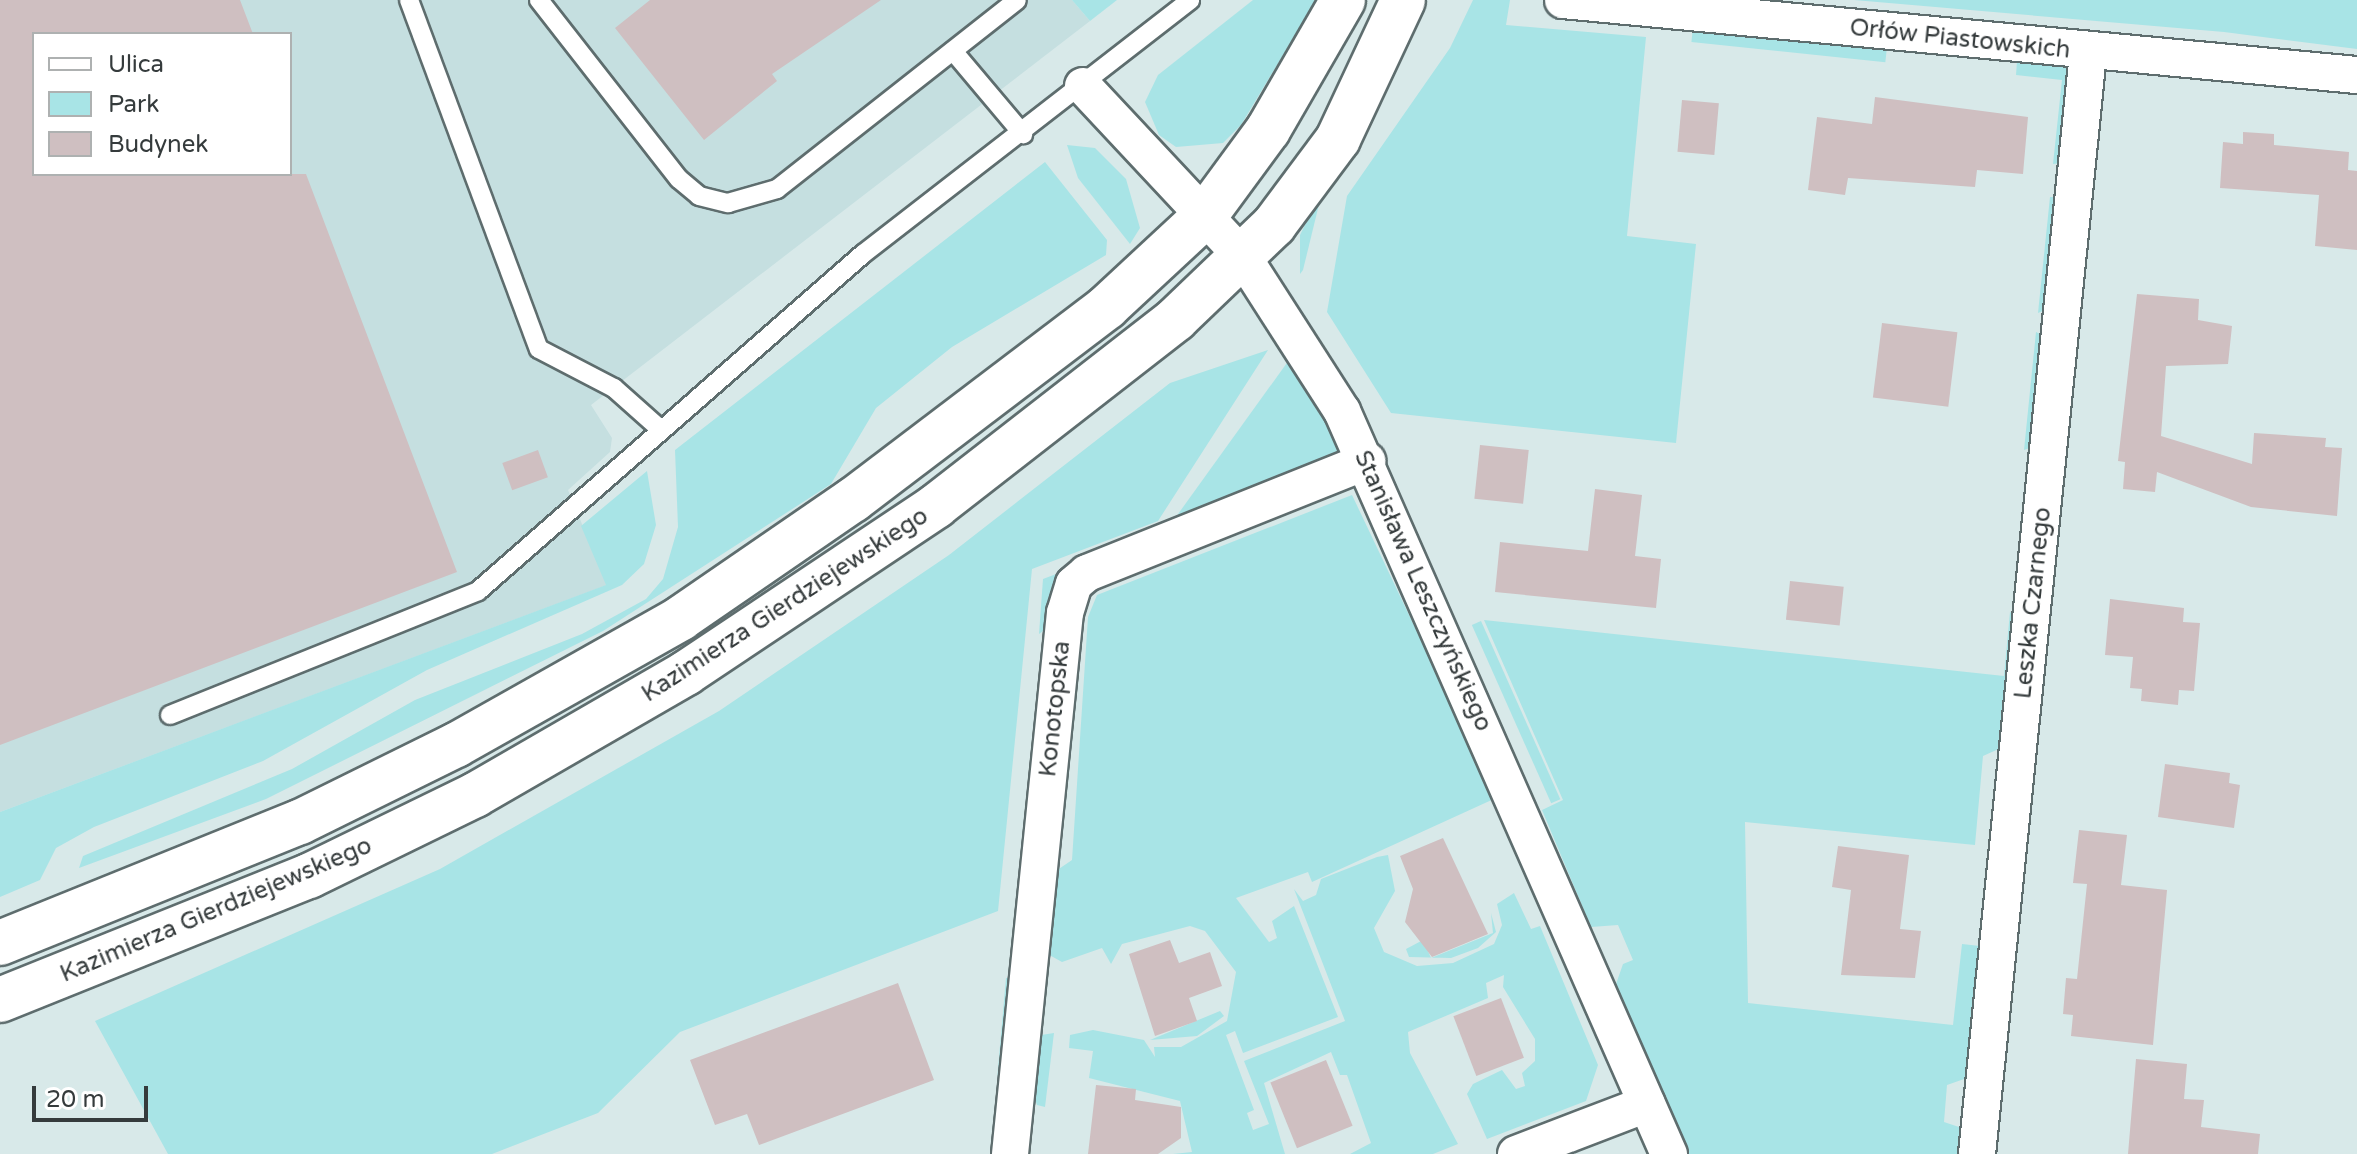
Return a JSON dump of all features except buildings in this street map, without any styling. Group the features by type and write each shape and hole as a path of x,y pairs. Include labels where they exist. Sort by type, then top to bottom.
{"street":[{"name":"Kazimierza Gierdziejewskiego","path":"0,943 300,822 456,745 681,618 970,414 1107,307 1204,217 1268,130 1343,0"},
{"name":"Kazimierza Gierdziejewskiego","path":"0,1000 420,822 686,673 936,506 1176,319 1243,257 1338,139 1403,0"},
{"name":"Orłów Piastowskich","path":"1563,0 2088,53 2357,75"},
{"name":"Leszka Czarnego","path":"1977,1154 2088,53"},
{"name":"Stanisława Leszczyńskiego","path":"1083,86 1243,257 1316,364 1367,461 1669,1154"},
{"name":"Konotopska","path":"1010,1154 1065,613 1074,584 1367,461"},
{"path":"1516,1154 1647,1104"}],"lane":[{"path":"409,0 539,349 614,388 658,427"},
{"path":"539,0 679,179 699,196 728,203 777,189 1017,0"},
{"path":"170,715 478,591 658,427 863,254 1023,134 1190,0"},
{"path":"953,51 1023,134"}],"shaded area":[{"path":"0,0 1072,0 1090,21 591,405 612,438 610,452 568,490 607,585 0,812"}],"green space":[{"path":"1072,0 1117,0 1090,21"},
{"path":"1253,0 1316,0 1241,125 1223,143 1176,147 1159,135 1145,102 1158,75"},
{"path":"1473,0 1510,0 1506,25 1646,37 1627,236 1696,244 1676,443 1391,413 1327,312 1347,196 1450,48"},
{"path":"1854,0 2357,0 2357,49 2224,32"},
{"path":"1693,27 1887,47 1885,62 1691,42"},
{"path":"2017,61 2072,66 2061,163 2053,164 2062,80 2016,75"},
{"path":"1067,145 1095,148 1126,179 1140,228 1130,244 1078,178"},
{"path":"1045,162 1107,240 1106,255 952,347 876,408 831,484 603,631 266,799 79,868 83,856 292,769 415,700 582,634 646,599 663,579 678,527 675,450"},
{"path":"1323,188 1303,270 1300,274 1300,235"},
{"path":"2050,197 2058,197 2045,310 2038,313"},
{"path":"2036,332 2042,335 2032,447 2024,450"},
{"path":"1268,350 1158,521 1032,569 998,911 680,1032 598,1113 492,1154 168,1154 95,1021 440,869 719,711 949,555 1170,383"},
{"path":"1289,360 1343,453 1168,528"},
{"path":"647,471 656,525 644,564 622,585 427,670 263,761 94,827 56,848 40,880 0,897 0,812 606,585 581,526"},
{"path":"1352,495 1496,798 1312,882 1308,872 1236,898 1269,942 1277,938 1272,921 1294,906 1338,1017 1243,1053 1235,1031 1226,1035 1254,1110 1247,1113 1253,1130 1269,1124 1244,1061 1345,1021 1294,889 1303,901 1316,895 1321,879 1377,857 1388,855 1395,891 1374,928 1384,952 1417,966 1453,963 1494,944 1502,925 1497,904 1514,893 1531,929 1540,926 1598,1065 1586,1101 1487,1139 1467,1094 1473,1084 1502,1070 1516,1089 1525,1086 1522,1073 1535,1061 1535,1039 1503,987 1504,975 1486,983 1488,998 1408,1032 1410,1053 1458,1144 1433,1154 1350,1154 1371,1143 1347,1075 1340,1075 1331,1052 1264,1083 1285,1154 1173,1154 1192,1152 1180,1101 1089,1078 1093,1051 1069,1048 1070,1035 1093,1030 1144,1040 1155,1057 1154,1047 1181,1047 1227,1021 1236,972 1205,931 1190,926 1122,944 1111,964 1102,948 1062,962 1044,952 1050,875 1072,860 1088,617 1097,595"},
{"path":"1064,571 1055,622 1039,634 1043,579"},
{"path":"2010,612 2015,617 2003,747 1983,756 1975,845 1745,822 1748,1003 1953,1025 1962,944 1980,946 1967,1078 1947,1085 1944,1122 1962,1128 1960,1154 1688,1154 1615,987 1623,964 1633,960 1618,925 1591,927 1542,810 1563,800 1484,620 2004,676"},
{"path":"1481,621 1560,799 1551,803 1472,625"},
{"path":"1491,913 1496,932 1478,948 1451,958 1432,958 1493,933"},
{"path":"1423,940 1431,958 1409,957 1406,949"},
{"path":"1006,978 1013,979 997,1080"},
{"path":"1220,1011 1224,1016 1197,1036 1150,1040"},
{"path":"1054,1033 1045,1107 1037,1105 1031,1086 1035,1036"}]}
